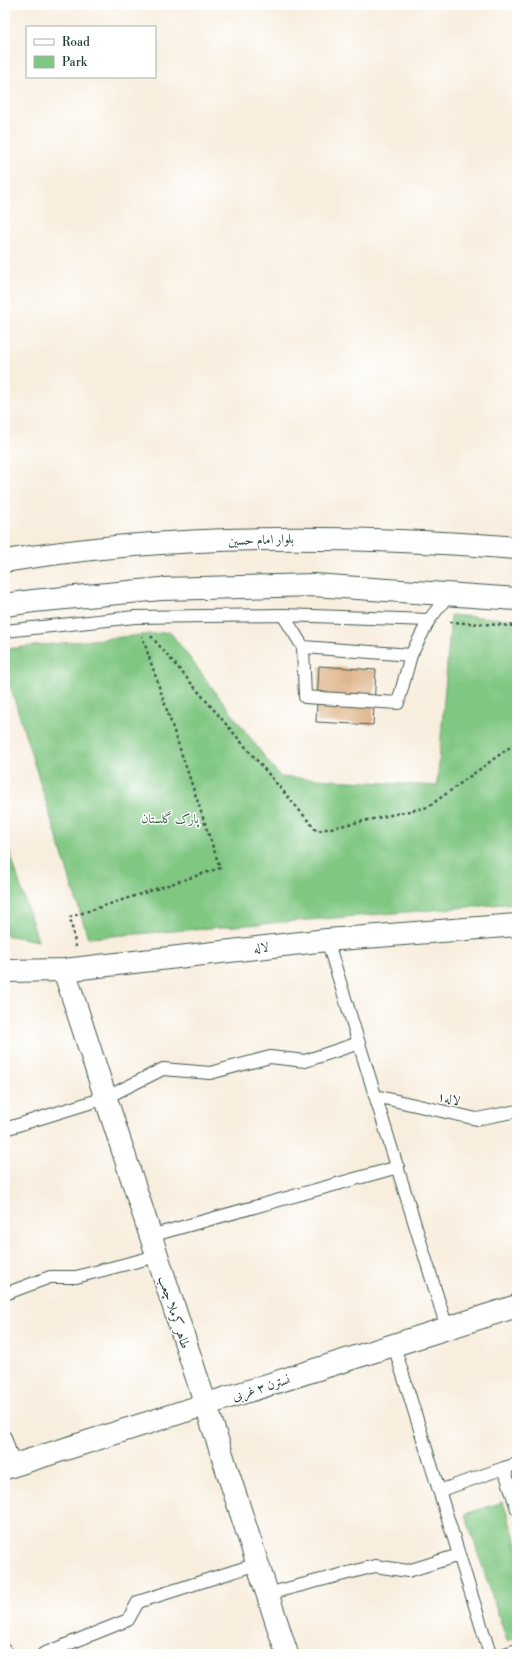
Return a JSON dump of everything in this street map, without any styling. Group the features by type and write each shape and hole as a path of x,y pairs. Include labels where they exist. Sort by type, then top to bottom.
{"street":[{"name":"بلوار امام حسین","path":"5,561 163,542 316,538 517,548"},
{"path":"5,606 32,601 161,589 314,585 517,599"},
{"name":"لاله","path":"5,970 72,969 327,940 517,925"},
{"name":"طاهر کرملا چعب","path":"72,969 105,1098 287,1654"},
{"name":"نسترن ۳ غربی","path":"9,1467 517,1306"}],"lane":[{"path":"283,615 303,647 305,697 398,703 411,655 429,620 449,594"},
{"path":"5,631 135,617 283,615 429,620"},
{"path":"303,647 411,655"},
{"path":"327,940 447,1328"},
{"path":"5,1129 105,1098 163,1069 210,1073 270,1057 305,1061 359,1043"},
{"name":"لاله۱","path":"375,1096 477,1119 517,1111"},
{"path":"150,1236 398,1167"},
{"path":"5,1294 50,1277 76,1277 157,1256"},
{"path":"394,1346 490,1654"},
{"path":"5,1437 9,1467"},
{"path":"439,1491 517,1464"},
{"path":"504,1468 517,1509"},
{"path":"267,1594 375,1566 408,1571 459,1555"},
{"path":"43,1654 128,1620 138,1602 257,1564"},
{"path":"5,1650 7,1654"},
{"path":"505,1654 517,1650"}],"path":[{"path":"135,617 317,831 428,807 517,742"},
{"path":"72,969 70,917 220,868 135,617"},
{"path":"429,620 517,626"}],"green space":[{"name":"پارک گلستان","path":"451,615 517,620 517,903 88,938 5,669 5,649 170,632 280,777 437,786"},
{"path":"5,837 38,941 5,935"},
{"path":"503,1502 517,1544 517,1637 507,1641 465,1514"}],"building":[{"path":"319,666 376,670 373,725 316,722"}]}
